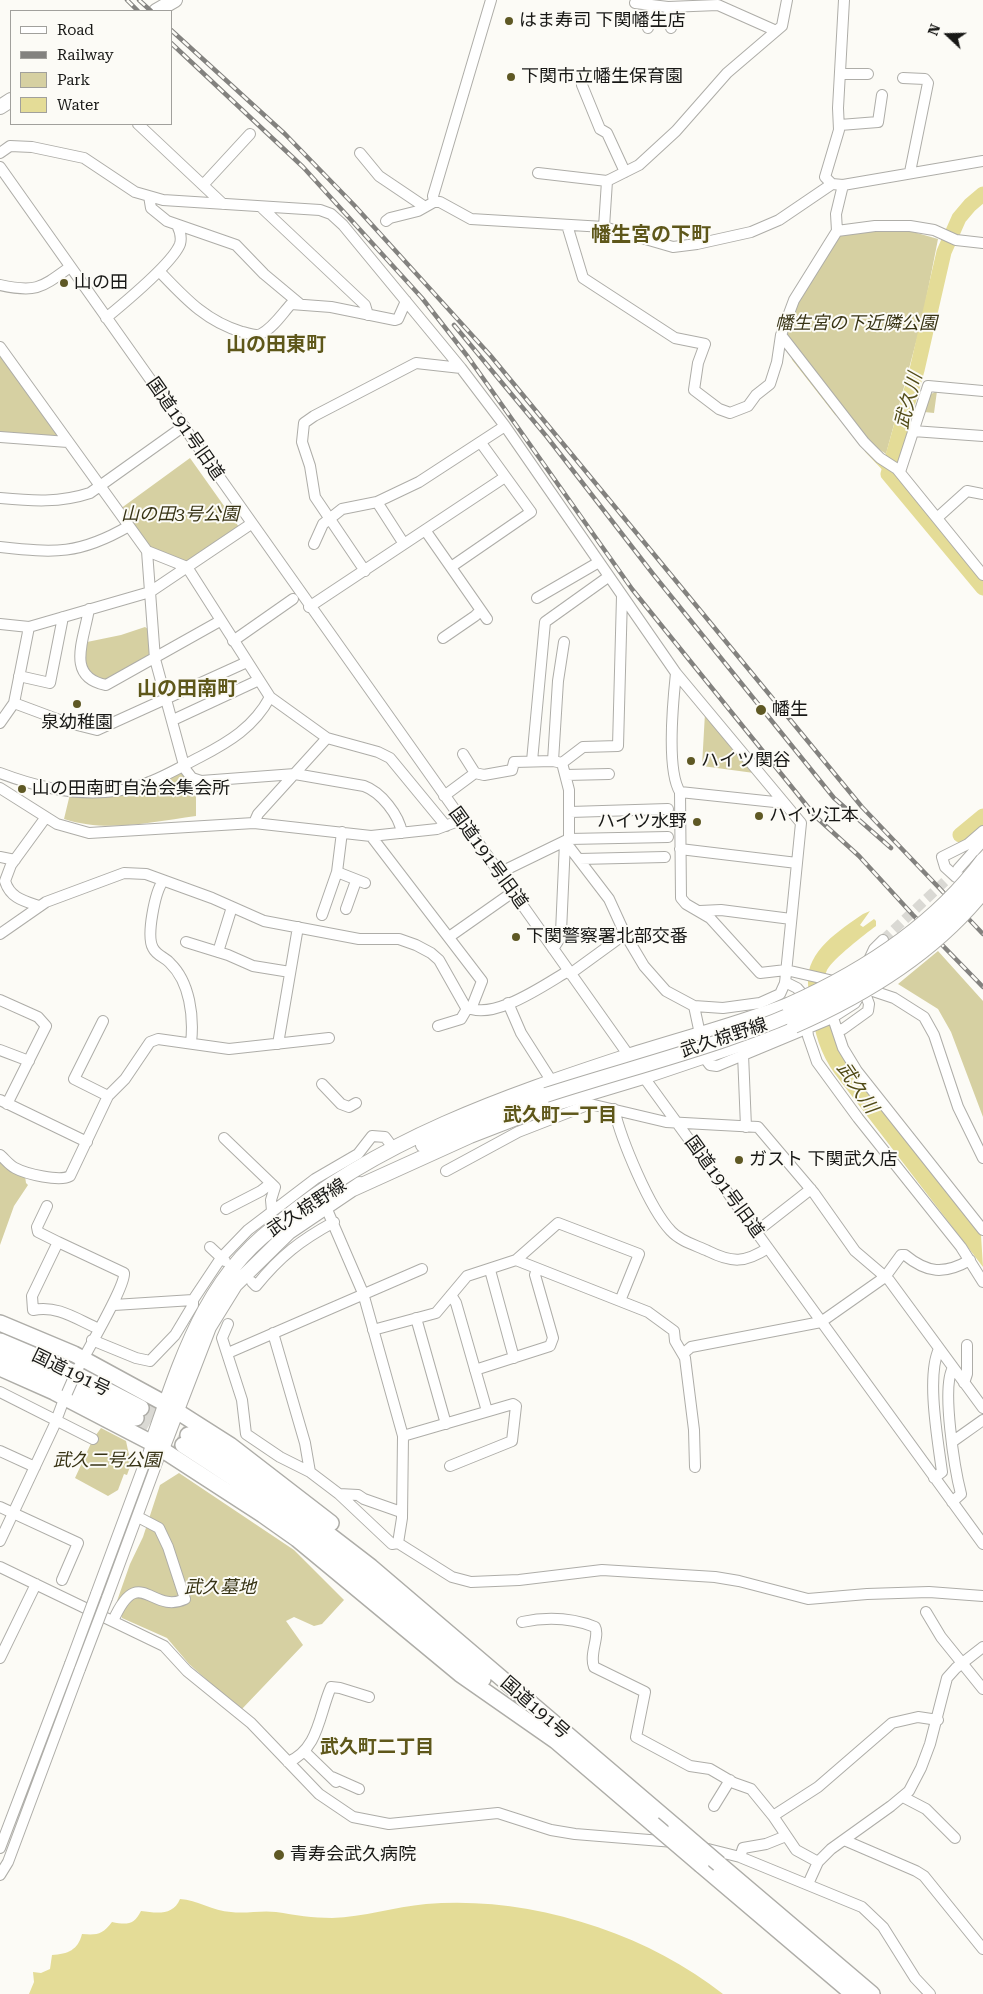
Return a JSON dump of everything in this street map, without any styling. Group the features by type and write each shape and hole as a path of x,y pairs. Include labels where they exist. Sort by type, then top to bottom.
{"highway":[{"path":"0,1323 170,1406 254,1463 376,1559 429,1608 439,1625"},
{"name":"国道191号","path":"0,1341 66,1369 138,1413 0,1354"},
{"path":"0,1368 66,1395 157,1446 298,1539 419,1642 556,1741"},
{"name":"国道191号","path":"853,1994 336,1554 235,1480 186,1440 263,1484 325,1531 439,1625 872,1994"}],"main road":[{"path":"158,10 172,1"},
{"path":"275,1218 394,1148 498,1102 629,1056 788,1005 840,980 892,947 931,916 983,860"},
{"name":"武久椋野線","path":"157,1446 188,1340 207,1304 275,1218 431,1142 546,1095 754,1030 828,1000 906,951 951,911 983,877"},
{"path":"353,1189 470,1136 550,1105 589,1099 643,1077 804,1028 894,972 945,931 983,892"},
{"name":"武久椋野線","path":"170,1406 209,1328 235,1285 276,1243 325,1205 353,1189 372,1175 431,1142"}],"street":[{"path":"429,204 433,196 491,0"},
{"path":"538,172 607,181 638,165 670,136 727,73 782,26 787,0"},
{"path":"832,184 825,178 840,125 838,108 844,0"},
{"path":"635,3 668,7 718,5 775,32"},
{"path":"648,28 653,6"},
{"path":"668,7 671,28"},
{"path":"840,74 868,74"},
{"path":"904,78 925,79 928,83 910,172"},
{"path":"582,85 600,130 607,133 625,172"},
{"path":"840,125 878,122 882,95"},
{"path":"139,125 223,204"},
{"path":"203,185 250,134"},
{"path":"0,153 10,146 32,147 84,158 104,169 125,186 163,200 326,211 359,242 462,368 506,426 608,577 676,673 801,823 785,982 780,994 760,1003 723,1008 694,1006 675,997 660,985 644,966 625,934 609,899 566,842"},
{"path":"360,153 378,176 429,204"},
{"path":"386,221 429,204 445,203 471,219 604,227 673,247 697,244 751,232 770,224 832,184 843,184 983,161"},
{"name":"国道191号旧道","path":"0,167 184,426 309,607 643,1077 983,1544"},
{"path":"604,227 607,181"},
{"path":"567,225 583,278 675,338 705,344 698,362 694,390 723,411 730,413 744,408 770,384 777,362 781,335 798,292 837,231 836,214 843,184"},
{"path":"149,196 153,211 162,218 236,245 264,274 300,304"},
{"path":"261,207 365,305 368,315"},
{"path":"106,318 159,270 178,249 180,242 177,225"},
{"path":"837,231 876,226 902,226 934,230 956,240 983,243"},
{"path":"0,285 34,289 70,267"},
{"path":"159,270 182,296 207,317 229,328 254,335 261,334 291,304 331,307 396,320 406,301"},
{"path":"781,335 864,442 898,470 983,575"},
{"path":"0,348 147,551 155,659 185,765 192,778 202,781 296,774 372,789 400,823 402,833"},
{"path":"365,571 315,497 310,466 302,442 304,423 416,363 462,368"},
{"path":"898,470 928,386 983,391"},
{"path":"0,498 39,501 64,500 90,493 184,426"},
{"path":"314,544 323,524 342,508 377,502 427,478 506,426"},
{"path":"913,431 983,436"},
{"path":"0,437 68,442"},
{"path":"450,567 531,512 481,443"},
{"path":"309,607 505,477"},
{"path":"937,518 967,491 983,494"},
{"path":"377,502 404,544"},
{"path":"0,624 30,627 150,592 251,524"},
{"path":"0,547 57,552 71,550 91,545 129,526"},
{"path":"425,530 483,615 475,616 443,638"},
{"path":"147,551 187,567 270,696 327,738 378,752 390,758 446,826"},
{"path":"537,598 599,562"},
{"path":"532,761 546,622 608,577"},
{"path":"462,754 475,773 484,775 512,770 514,762 558,762 582,747 618,746 622,596"},
{"path":"233,641 293,599"},
{"path":"89,610 79,664 82,674 92,683 106,685 220,621"},
{"path":"19,676 50,683 63,617"},
{"path":"0,723 14,703 30,627"},
{"path":"553,949 558,943 562,932 566,842 570,812 566,775 558,762 558,681 564,642"},
{"path":"14,703 64,722 97,730 248,662"},
{"path":"676,673 672,766 676,785 680,792 681,898 686,904 710,918 760,972 786,970 862,988 894,998 924,1017 934,1035 958,1107 983,1158"},
{"path":"173,720 259,680"},
{"path":"0,774 36,784 95,793 139,786 185,765 235,737 259,715 270,696"},
{"path":"254,823 258,814 327,738"},
{"path":"444,796 475,773"},
{"path":"566,775 609,774"},
{"path":"0,788 64,827 89,833 254,823 372,836 446,826 461,820"},
{"path":"680,792 784,803"},
{"path":"570,812 668,809"},
{"path":"39,906 17,898 2,883 15,860 46,817"},
{"path":"983,831 968,844 942,857 945,867 956,877 983,877"},
{"path":"322,915 337,872 342,832"},
{"path":"372,836 482,981 470,1008 461,1019 438,1026"},
{"path":"499,873 566,842 668,837"},
{"path":"958,869 983,841"},
{"path":"680,849 796,863"},
{"path":"0,857 15,860"},
{"path":"579,860 665,857"},
{"path":"337,872 360,882 346,909"},
{"path":"0,934 46,902 124,873 146,874 206,895 264,921 366,940 399,940 416,945 439,960 470,1008 484,1011 508,1003 569,973 625,934"},
{"path":"164,881 156,897 150,941 156,953 171,964 186,991 192,1018 191,1043"},
{"path":"448,937 512,892"},
{"path":"218,952 232,907"},
{"path":"700,911 721,910 790,919"},
{"path":"278,1044 298,927"},
{"path":"679,1041 698,1050 710,1065 717,1066 804,1028 832,1018 855,1004 862,988 868,958 883,940"},
{"path":"186,942 254,966 290,972"},
{"path":"785,982 797,988 803,995 804,1028 817,1062 829,1080 970,1260 983,1282"},
{"path":"838,1030 843,1029 868,1011 869,1004 862,988"},
{"path":"0,1000 45,1023 45,1030 29,1061 3,1102 87,1142"},
{"path":"508,1003 526,1040 549,1077"},
{"path":"694,1006 700,1034"},
{"path":"832,1018 838,1030 843,1048 857,1071 983,1230"},
{"path":"103,1022 74,1078 108,1096"},
{"path":"0,1154 17,1169 57,1179 66,1179 73,1173 99,1111 108,1096 125,1079 150,1042 158,1039 229,1049 329,1038"},
{"path":"0,1050 29,1061"},
{"path":"743,1054 746,1127"},
{"path":"582,1072 589,1099"},
{"path":"322,1084 341,1104 349,1107 356,1103"},
{"path":"446,1172 518,1132 589,1099 614,1109 678,1123 758,1128 811,1189 855,1251 884,1277 983,1408"},
{"path":"614,1109 644,1185 670,1231 683,1240 730,1261 759,1254 768,1248"},
{"path":"92,1340 136,1358 150,1360 175,1335 193,1305 193,1300 248,1230 275,1218 315,1179 358,1154 372,1136 379,1134 394,1148"},
{"path":"224,1138 275,1187 271,1200 275,1218"},
{"path":"226,1209 262,1191 270,1184"},
{"path":"756,1232 811,1189"},
{"path":"325,1205 334,1222 362,1293 403,1436 401,1528 398,1543"},
{"path":"0,1541 35,1467 80,1363 114,1304 125,1278 124,1273 38,1232 37,1227 47,1206"},
{"path":"252,1282 256,1286 272,1266 295,1245 334,1222"},
{"path":"373,1330 436,1313 468,1276 516,1260 558,1224 639,1254 620,1302"},
{"path":"58,1242 32,1296 33,1310 46,1307 55,1309 99,1329"},
{"path":"210,1247 223,1260"},
{"path":"684,1353 691,1348 821,1322 884,1277 902,1255 920,1267 932,1270 958,1267 970,1260"},
{"path":"516,1260 648,1312 674,1331 675,1341 684,1353 694,1430 695,1467"},
{"path":"228,1352 356,1299 362,1293 422,1269"},
{"path":"475,1370 550,1346 553,1338 535,1275 537,1269"},
{"path":"490,1270 514,1358"},
{"path":"451,1295 456,1303 487,1412"},
{"path":"114,1304 193,1300"},
{"path":"416,1318 446,1424"},
{"path":"228,1324 222,1338 242,1400 246,1434 280,1456 310,1472 339,1494 392,1544 398,1543 452,1577 471,1582 519,1580 602,1570 715,1577 739,1581 808,1599 867,1594 929,1592 983,1596"},
{"path":"273,1333 305,1443 310,1472"},
{"path":"964,1382 967,1374 967,1345"},
{"path":"934,1478 942,1472 934,1387 935,1364 939,1349"},
{"path":"952,1502 961,1494 952,1442 949,1380 953,1368"},
{"path":"0,1392 93,1439"},
{"path":"403,1436 513,1404 516,1406 512,1441 450,1466"},
{"path":"952,1442 983,1420"},
{"path":"0,1876 8,1862 138,1517 157,1446"},
{"path":"0,1848 96,1594 157,1446"},
{"path":"0,1451 35,1467"},
{"path":"339,1494 358,1495 364,1500 401,1512"},
{"path":"0,1507 78,1543 62,1580"},
{"path":"113,1621 122,1600 131,1594 140,1592 163,1600 178,1602 185,1599 168,1547 159,1528 138,1517"},
{"path":"0,1567 164,1646 187,1672 251,1723 333,1805 353,1817 369,1822 389,1824 498,1813 551,1830 605,1838 668,1841 717,1850 740,1857 855,1903 877,1920 891,1937 916,1978 930,1994"},
{"path":"0,1658 36,1584"},
{"path":"926,1612 941,1637 983,1689"},
{"path":"522,1622 545,1618 586,1623 595,1627 597,1631 592,1658 594,1667 645,1692 636,1737 690,1766 712,1770 754,1791 796,1850 818,1862"},
{"path":"808,1884 818,1862 831,1849 903,1797 921,1768 938,1720 945,1683 952,1670 983,1647"},
{"path":"288,1762 305,1752 321,1720 331,1687 370,1697"},
{"path":"773,1816 818,1788 892,1723 918,1717 938,1720"},
{"path":"305,1752 333,1779 359,1789"},
{"path":"714,1806 730,1780"},
{"path":"903,1797 926,1809 955,1838"},
{"path":"740,1857 743,1848 766,1844 786,1836"},
{"path":"844,1840 924,1876 983,1949"}],"green space":[{"name":"幡生宮の下近隣公園","path":"872,230 910,231 938,239 922,320 886,454 867,441 787,337 797,300 839,236"},
{"path":"2,356 58,433 56,438 0,433 0,357"},
{"path":"937,391 934,413 924,412 931,394"},
{"name":"山の田3号公園","path":"190,458 239,527 188,562 147,546 120,509"},
{"path":"145,627 148,629 150,657 106,682 96,681 83,665 87,642 121,635"},
{"path":"705,713 754,773 702,766"},
{"path":"181,773 226,782 227,790 196,795 196,816 113,826 80,823 64,819 70,794 146,788"},
{"path":"938,951 983,1001 983,1117 951,1032 938,1009 898,984"},
{"path":"0,1160 25,1176 28,1185 14,1206 0,1245"},
{"name":"武久二号公園","path":"101,1428 126,1441 131,1464 127,1475 124,1474 118,1490 108,1496 75,1478 93,1439"},
{"name":"武久墓地","path":"179,1473 294,1550 344,1600 322,1624 314,1626 294,1617 286,1621 303,1645 241,1710 189,1664 167,1638 122,1618 117,1601 130,1564 143,1537 160,1485"}],"water":[{"path":"870,911 860,925 863,927 874,919 876,926 842,953 827,970 823,992 832,1032 847,1065 981,1235 983,1267 835,1074 825,1058 816,1035 808,990 809,972 813,961 818,951 835,934"},
{"path":"180,1899 224,1911 242,1913 270,1912 325,1918 356,1916 426,1904 503,1905 543,1912 621,1935 657,1952 692,1972 723,1994 29,1994 34,1982 33,1972 41,1973 50,1969 52,1955 63,1954 72,1950 78,1944 82,1934 99,1933 105,1930 112,1922 130,1923 136,1919 141,1911 159,1913 169,1911"}],"waterway":[{"name":"武久川","path":"983,194 959,218 944,252 917,370 888,474 983,588"},
{"path":"793,359 836,414"},
{"path":"866,451 888,474"},
{"name":"武久川","path":"960,835 983,816"}],"tunnel":[{"path":"883,940 958,869"},
{"path":"141,1408 188,1435"},
{"path":"136,1418 183,1445"}],"railway":[{"path":"127,0 137,10"},
{"path":"139,0 150,10"},
{"path":"172,31 285,134 354,205 490,355 862,807 983,934"},
{"path":"172,44 303,167 422,298 468,357 632,589 816,817 859,856 983,987"},
{"path":"454,325 547,437 653,574 834,798 891,848"}],"place":[{"name":"はま寿司 下関幡生店","path":"509,21"},
{"name":"下関市立幡生保育園","path":"511,77"},
{"name":"山の田","path":"64,283"},
{"name":"泉幼稚園","path":"77,704"},
{"name":"幡生","path":"761,710"},
{"name":"ハイツ関谷","path":"691,761"},
{"name":"山の田南町自治会集会所","path":"22,789"},
{"name":"ハイツ江本","path":"759,816"},
{"name":"ハイツ水野","path":"697,822"},
{"name":"下関警察署北部交番","path":"516,937"},
{"name":"ガスト 下関武久店","path":"739,1160"},
{"name":"青寿会武久病院","path":"279,1855"}],"district":[{"name":"幡生宮の下町","path":"651,235"},
{"name":"山の田東町","path":"276,345"},
{"name":"山の田南町","path":"187,689"},
{"name":"武久町一丁目","path":"560,1115"},
{"name":"武久町二丁目","path":"377,1747"}]}
